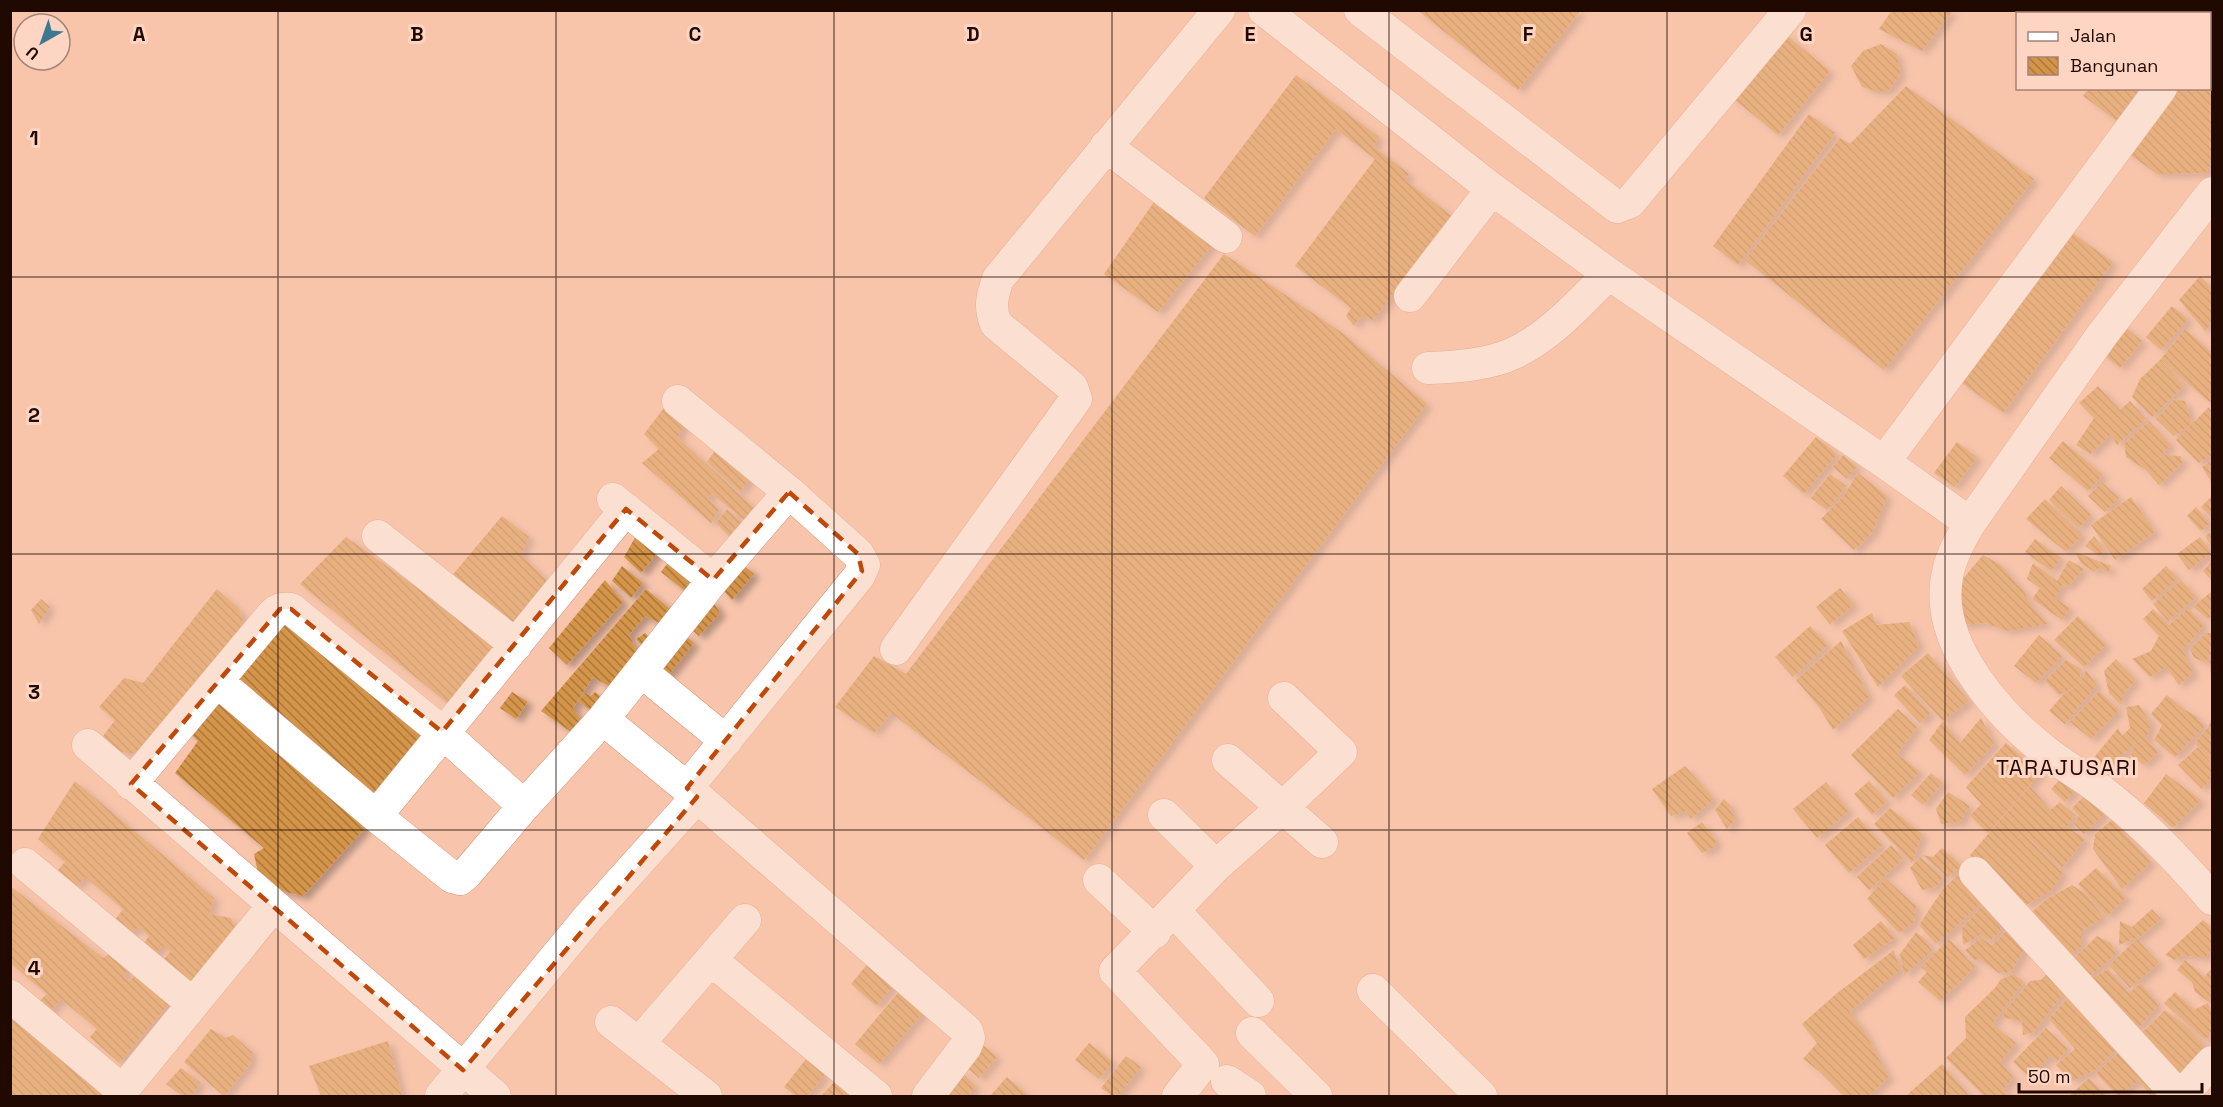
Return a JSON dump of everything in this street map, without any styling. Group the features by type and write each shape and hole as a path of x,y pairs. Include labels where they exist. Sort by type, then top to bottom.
{"street":[{"path":"896,649 1076,399 1072,387 996,324 991,310 992,295 998,279 1219,10"},
{"path":"1360,10 1617,207 1630,202 1790,10"},
{"path":"1274,18 1492,189 1609,274 1970,523"},
{"path":"1884,462 2160,90"},
{"path":"1106,146 1226,237"},
{"path":"1410,296 1492,189"},
{"path":"2212,193 2102,335 1970,523 1958,544 1947,577 1945,605 1955,639 1974,676 2007,717 2052,756 2098,788 2146,829 2212,899"},
{"path":"1428,368 1464,366 1513,354 1548,332 1609,274"},
{"path":"441,1096 692,792 726,741 859,576 864,565 858,554 789,492 678,400"},
{"path":"217,681 376,816 445,872 460,879 603,719 713,580 789,492"},
{"path":"376,816 442,732 516,645 619,504 713,580"},
{"path":"378,536 516,645"},
{"path":"131,783 276,611 291,609 442,732 524,806"},
{"path":"640,672 726,741"},
{"path":"1178,1096 1203,1064 1115,971 1216,866 1341,752 1284,698"},
{"path":"603,719 692,792 967,1031 969,1038 966,1046 928,1096"},
{"path":"88,745 495,1096"},
{"path":"1228,760 1322,842"},
{"path":"1164,815 1216,866"},
{"path":"25,864 193,1004"},
{"path":"1975,873 2180,1096 2212,1062"},
{"path":"1099,880 1164,921 1258,1001"},
{"path":"10,996 120,1094 273,906"},
{"path":"639,1043 745,920"},
{"path":"711,960 876,1096"},
{"path":"1372,990 1481,1096"},
{"path":"611,1022 705,1096"},
{"path":"1252,1033 1316,1096"}],"highlighted area":[{"path":"789,492 858,554 862,571 687,788 697,797 463,1070 131,784 280,609 291,609 442,732 626,509 713,580"}],"building":[{"path":"1417,10 1581,10 1518,90"},
{"path":"1892,10 1953,10 1922,51 1879,29"},
{"path":"1781,31 1830,71 1778,135 1729,95"},
{"path":"1881,44 1897,54 1900,75 1888,91 1875,91 1862,87 1851,66 1863,51"},
{"path":"1296,75 1379,137 1373,146 1409,174 1405,180 1453,217 1373,320 1361,316 1354,326 1346,316 1351,308 1295,266 1375,159 1336,129 1255,236 1204,198"},
{"path":"2212,84 2212,162 2205,173 2157,174 2125,151 2170,90 2211,90"},
{"path":"1906,86 2034,179 1884,370 1745,260 1840,138 1850,144"},
{"path":"2088,90 2148,90 2122,125 2083,96"},
{"path":"1809,114 1835,133 1738,265 1713,246"},
{"path":"1156,199 1215,241 1158,312 1104,274"},
{"path":"2068,230 2113,262 2003,413 1959,381"},
{"path":"1224,254 1341,332 1427,404 1084,860 891,713 874,733 835,707 874,656 906,674"},
{"path":"2200,276 2212,288 2212,319 2206,332 2179,300"},
{"path":"2172,306 2188,319 2161,350 2146,337"},
{"path":"2120,323 2142,341 2120,368 2098,350"},
{"path":"2185,329 2212,353 2212,404 2160,360"},
{"path":"2160,360 2184,386 2152,417 2132,397 2140,379"},
{"path":"2098,386 2120,410 2130,401 2146,419 2117,445 2111,434 2090,454 2076,445 2094,418 2079,403"},
{"path":"2175,399 2185,401 2192,424 2174,436 2156,419"},
{"path":"667,404 685,419 678,438 758,512 749,524 711,493 707,498 719,509 711,523 642,463 659,449 644,434"},
{"path":"2209,407 2212,412 2212,455 2199,463 2176,440"},
{"path":"2149,421 2171,445 2155,461 2163,455 2181,456 2182,463 2159,485 2146,470 2126,457 2124,444"},
{"path":"1816,437 1837,454 1804,494 1783,476"},
{"path":"2063,441 2103,475 2088,491 2049,458"},
{"path":"1957,442 1977,457 1955,487 1934,473"},
{"path":"717,448 751,477 740,492 707,462"},
{"path":"1843,455 1857,467 1847,479 1833,467"},
{"path":"2212,460 2212,483 2202,467"},
{"path":"1858,473 1887,496 1872,533 1854,550 1821,519 1844,495"},
{"path":"1830,474 1846,486 1827,510 1811,498"},
{"path":"2102,482 2119,498 2105,512 2088,496"},
{"path":"2061,486 2091,515 2079,528 2049,500"},
{"path":"2131,497 2155,532 2115,560 2091,525"},
{"path":"2212,498 2212,518 2201,507"},
{"path":"2045,499 2082,535 2066,552 2026,519"},
{"path":"2196,507 2210,523 2201,531 2187,516"},
{"path":"727,509 748,528 730,537 716,523"},
{"path":"502,516 529,537 521,555 552,585 515,629 450,578"},
{"path":"2212,531 2212,547 2205,536"},
{"path":"636,536 659,551 641,573 624,557"},
{"path":"2094,536 2104,550 2100,556 2085,546"},
{"path":"346,537 499,646 457,708 446,702 300,584"},
{"path":"2200,537 2212,552 2189,570 2177,554"},
{"path":"2035,539 2061,558 2051,571 2025,552"},
{"path":"2075,552 2111,566 2108,573 2099,568 2094,572 2081,563"},
{"path":"1983,555 2001,565 2047,624 2008,631 1985,623 1958,625 1956,587"},
{"path":"670,560 694,576 685,591 661,572"},
{"path":"2069,560 2084,569 2067,587 2063,584 2055,598 2070,608 2062,620 2032,599 2040,588 2027,579 2033,563 2057,581"},
{"path":"2212,561 2212,581 2203,571"},
{"path":"743,565 754,574 732,600 721,588"},
{"path":"622,566 643,583 631,598 612,581"},
{"path":"2166,566 2178,578 2152,601 2142,589"},
{"path":"605,580 623,602 567,665 549,648"},
{"path":"2181,580 2196,597 2168,621 2153,604"},
{"path":"1840,588 1854,605 1830,624 1816,607"},
{"path":"217,589 239,609 243,620 232,651 142,754 120,752 103,736 115,720 99,707 124,678 143,683"},
{"path":"646,589 675,613 664,625 645,616 629,635 640,658 612,688 593,677 573,708 583,723 574,734 541,711"},
{"path":"2212,591 2212,616 2208,619 2193,607"},
{"path":"41,599 50,607 39,624 31,610"},
{"path":"712,599 720,613 699,636 689,627"},
{"path":"2188,608 2204,625 2189,644 2182,648 2193,673 2179,685 2166,667 2150,677 2132,659 2151,651 2159,636 2143,619 2153,609 2169,625"},
{"path":"1872,613 1876,625 1909,622 1919,646 1878,687 1842,631"},
{"path":"283,616 425,740 375,800 232,680"},
{"path":"2078,616 2106,645 2084,667 2054,640"},
{"path":"1810,626 1828,645 1793,677 1775,657"},
{"path":"645,633 653,640 646,651 636,639"},
{"path":"682,633 694,643 667,677 655,667"},
{"path":"2206,633 2212,633 2212,654 2205,662 2194,658 2190,649"},
{"path":"2039,635 2062,656 2036,683 2014,666"},
{"path":"1841,641 1869,697 1833,730 1819,707 1796,680"},
{"path":"1928,653 1969,701 1943,721 1901,676"},
{"path":"2212,657 2212,674 2211,674 2209,660"},
{"path":"2116,659 2136,680 2124,693 2121,705 2109,693 2104,671"},
{"path":"2066,660 2081,669 2079,685 2086,670 2097,685 2065,724 2049,711 2063,695 2077,686 2059,695 2045,681"},
{"path":"1905,685 1930,713 1920,723 1894,695"},
{"path":"2099,691 2119,710 2091,739 2070,722"},
{"path":"512,692 528,702 516,719 500,708"},
{"path":"595,692 605,700 595,714 578,701 585,693 591,696"},
{"path":"2167,695 2196,716 2204,727 2175,757 2154,740 2162,725 2151,714"},
{"path":"212,698 366,827 303,896 277,890 259,877 254,854 264,848 175,773 198,741 185,728"},
{"path":"2139,705 2151,724 2146,739 2158,752 2144,765 2131,755 2136,742 2105,772 2092,760 2118,728 2122,736 2130,728 2126,707"},
{"path":"1898,709 1917,727 1897,754 1920,772 1893,798 1851,755"},
{"path":"2212,716 2212,762 2195,743 2209,726"},
{"path":"1981,718 1994,744 1965,775 1929,740 1943,721 1960,743"},
{"path":"2006,743 2040,773 1988,833 1970,816 1981,804 1966,787"},
{"path":"2198,747 2212,764 2212,778 2202,789 2178,765"},
{"path":"1685,766 1714,799 1691,819 1686,811 1671,816 1652,789"},
{"path":"1931,773 1943,783 1923,805 1911,795"},
{"path":"2166,774 2201,800 2173,828 2144,803"},
{"path":"2062,777 2076,789 2065,802 2051,789"},
{"path":"75,781 214,898 209,914 231,918 235,928 191,986 162,961 171,951 162,946 153,957 141,947 149,936 139,927 128,935 112,924 123,909 85,877 75,888 58,870 65,862 38,839"},
{"path":"1869,781 1887,801 1872,815 1854,794"},
{"path":"1826,782 1849,811 1817,838 1793,809"},
{"path":"2030,786 2050,810 2060,802 2075,815 2067,827 2085,839 2062,868 2021,831 2063,873 2051,891 2026,905 1970,855"},
{"path":"1948,792 1970,806 1960,822 1941,824 1936,809"},
{"path":"2086,794 2105,813 2084,834 2074,824 2079,815 2072,808"},
{"path":"1724,799 1732,807 1730,810 1736,819 1727,829 1715,810"},
{"path":"1890,808 1922,834 1912,863 1874,824"},
{"path":"1858,817 1882,845 1849,873 1825,845"},
{"path":"2112,820 2151,862 2122,889 2093,849 2095,834"},
{"path":"1702,822 1716,840 1714,848 1702,853 1687,833"},
{"path":"1891,845 1903,859 1869,890 1857,877"},
{"path":"1942,848 1962,866 1948,877 1922,855 1933,857"},
{"path":"1920,857 1943,877 1936,887 1922,890 1910,868"},
{"path":"2096,868 2126,897 2107,916 2078,884"},
{"path":"1960,873 1984,898 1977,908 1936,944 1919,925 1943,889"},
{"path":"1885,878 1916,906 1914,922 1899,933 1867,899"},
{"path":"2072,885 2087,895 2103,917 2081,932 2081,947 2068,956 2030,925 2033,911 2047,899"},
{"path":"10,886 103,958 115,949 130,964 124,977 130,981 137,972 173,999 119,1063 90,1037 97,1029 61,999 48,1014 36,1004 47,994 10,963"},
{"path":"1988,899 2007,915 1999,925 2001,931 1991,940 1980,935 1963,945 1962,928"},
{"path":"2152,909 2161,919 2141,936 2119,945 2120,921 2132,927"},
{"path":"2203,920 2212,928 2212,949 2205,958 2181,955 2175,960 2165,955"},
{"path":"1881,921 1895,938 1864,959 1853,945"},
{"path":"2011,926 2029,941 2011,972 1999,973 1980,959 1974,960 1965,950 1981,938 1992,945"},
{"path":"1916,932 1925,939 1932,951 1904,975 1900,954"},
{"path":"2097,936 2112,944 2116,954 2080,985 2065,967"},
{"path":"1949,939 1975,967 1940,1001 1918,982 1927,972 1921,967"},
{"path":"2137,939 2159,963 2130,988 2109,965"},
{"path":"1894,950 1900,970 1849,1012 1863,1029 1889,1077 1869,1096 1844,1096 1819,1071 1803,1059 1817,1043 1802,1024 1836,994"},
{"path":"2185,960 2204,977 2212,968 2212,1004 2195,992 2192,982 2177,970"},
{"path":"870,961 896,982 876,1006 851,984"},
{"path":"2053,967 2072,982 2034,1032 2023,1035 2022,1021 2004,1018 2004,1012 2030,981 2041,980"},
{"path":"2108,969 2129,993 2141,983 2158,1005 2141,1025 2125,1029 2089,980"},
{"path":"2014,974 2024,982 1992,1024 2016,1043 2000,1062 2013,1077 2003,1090 2010,1096 1984,1096 1946,1058 1966,1038 1965,1017 1995,988 2001,979"},
{"path":"902,988 927,1008 879,1064 855,1044"},
{"path":"2073,992 2119,1039 2116,1050 2095,1070 2072,1081 2056,1065 2075,1049 2049,1019"},
{"path":"2175,992 2194,1010 2208,1003 2212,1013 2212,1035 2204,1039 2164,1003"},
{"path":"2165,1010 2188,1028 2207,1049 2181,1085 2151,1063 2163,1050 2151,1060 2135,1036 2147,1028"},
{"path":"10,1012 108,1091 104,1096 10,1096"},
{"path":"2046,1028 2068,1049 2057,1061 2050,1056 2030,1078 2013,1062"},
{"path":"211,1029 226,1038 233,1035 252,1052 250,1064 224,1096 184,1062"},
{"path":"388,1041 402,1096 321,1096 309,1066"},
{"path":"1089,1043 1113,1062 1099,1079 1075,1060"},
{"path":"982,1044 997,1057 979,1078 964,1065"},
{"path":"2123,1048 2165,1088 2150,1095 2139,1080 2118,1096 2096,1073"},
{"path":"1126,1056 1141,1067 1118,1096 1112,1096 1101,1088"},
{"path":"806,1059 825,1074 808,1096 796,1096 784,1087"},
{"path":"1942,1064 1968,1094 1967,1096 1911,1096 1908,1094"},
{"path":"181,1068 201,1083 191,1096 182,1096 166,1084"},
{"path":"960,1070 976,1087 967,1096 944,1096"},
{"path":"1007,1077 1029,1096 990,1096"},
{"path":"838,1078 857,1096 821,1096"},
{"path":"2089,1078 2106,1096 2069,1096"}],"district":[{"name":"TARAJUSARI","path":"2067,767"}]}
